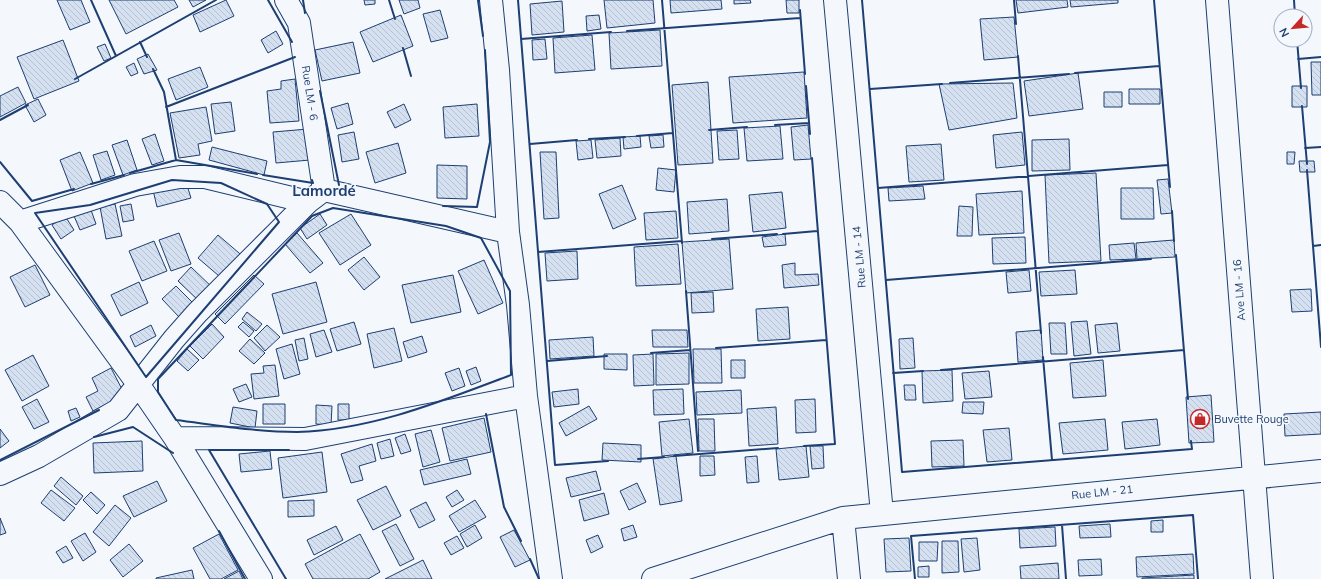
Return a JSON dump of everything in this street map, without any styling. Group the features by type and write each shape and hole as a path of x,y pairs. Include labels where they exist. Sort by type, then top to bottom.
{"street":[{"name":"Rue LM - 6","path":"286,0 299,23 316,196"},
{"path":"491,0 498,70 508,232 518,305 526,396 551,579"},
{"name":"Rue LM - 14","path":"835,0 882,514"},
{"name":"Ave LM - 16","path":"1217,0 1262,579"},
{"path":"20,222 135,185 180,177 204,177 316,196 508,232"},
{"path":"0,474 38,456 109,416 126,401 138,384 197,313 316,196"},
{"path":"0,202 20,222 138,384 175,438 261,579"},
{"path":"175,438 305,439 526,396"},
{"name":"Rue LM - 21","path":"653,579 843,518 1254,476 1321,471"},
{"path":"843,518 849,579"}],"building":[{"path":"57,0 81,0 90,22 70,30"},
{"path":"109,0 174,0 178,7 126,34"},
{"path":"189,0 206,0 193,7"},
{"path":"226,0 234,16 200,32 193,15"},
{"path":"364,0 375,0 375,4 365,5"},
{"path":"399,0 418,0 420,8 404,14"},
{"path":"604,0 653,0 655,23 607,28"},
{"path":"670,0 721,0 722,9 671,13"},
{"path":"734,0 750,0 751,3 734,4"},
{"path":"786,0 799,0 799,13 787,13"},
{"path":"1016,0 1067,0 1068,7 1018,13"},
{"path":"1070,0 1118,0 1118,3 1071,7"},
{"path":"562,1 564,32 532,35 530,4"},
{"path":"440,10 448,38 431,42 423,14"},
{"path":"401,15 413,46 373,62 360,32"},
{"path":"599,15 601,29 587,31 586,16"},
{"path":"1014,17 1018,57 984,60 980,19"},
{"path":"660,30 662,66 611,69 609,33"},
{"path":"276,31 283,44 268,53 261,40"},
{"path":"592,35 595,70 555,73 553,38"},
{"path":"545,39 547,59 533,60 532,40"},
{"path":"63,40 79,81 34,99 17,57"},
{"path":"353,42 360,73 322,81 315,50"},
{"path":"105,44 111,58 104,61 97,47"},
{"path":"148,54 157,70 144,74 137,59"},
{"path":"1311,62 1321,62 1321,95 1312,95"},
{"path":"134,63 138,73 131,76 126,67"},
{"path":"200,67 208,87 176,100 168,79"},
{"path":"804,72 807,118 733,123 729,77"},
{"path":"1078,73 1083,109 1029,116 1024,81"},
{"path":"295,79 299,121 270,123 267,91 281,89 281,81"},
{"path":"708,82 713,163 678,165 672,85"},
{"path":"1013,83 1017,118 949,130 939,84"},
{"path":"1292,86 1307,86 1307,107 1292,107"},
{"path":"18,87 26,103 0,117 0,96"},
{"path":"1129,89 1160,89 1160,104 1129,104"},
{"path":"1104,92 1122,92 1122,107 1104,107"},
{"path":"38,99 46,115 34,122 25,105"},
{"path":"231,102 235,131 215,134 211,104"},
{"path":"348,103 353,124 337,129 331,108"},
{"path":"404,104 411,120 395,128 387,112"},
{"path":"477,104 479,136 445,138 443,107"},
{"path":"206,107 212,141 198,144 200,155 179,158 170,113"},
{"path":"808,125 811,159 794,160 791,127"},
{"path":"780,126 783,159 747,161 744,128"},
{"path":"308,129 310,160 276,163 273,132"},
{"path":"737,130 739,159 719,160 717,131"},
{"path":"354,132 359,159 342,162 338,135"},
{"path":"1022,132 1025,165 996,168 993,135"},
{"path":"155,134 164,161 152,165 142,139"},
{"path":"663,135 664,147 651,148 649,136"},
{"path":"640,136 641,147 624,149 623,137"},
{"path":"620,138 621,156 597,158 595,140"},
{"path":"1069,139 1070,170 1032,171 1032,140"},
{"path":"127,140 137,170 123,175 112,145"},
{"path":"591,140 593,158 578,160 576,141"},
{"path":"398,143 406,173 375,183 366,152"},
{"path":"941,144 944,180 909,182 906,146"},
{"path":"212,147 267,161 264,175 209,160"},
{"path":"107,151 115,175 101,180 93,155"},
{"path":"80,152 93,183 72,191 60,160"},
{"path":"540,152 556,152 559,218 544,219"},
{"path":"1287,152 1295,152 1294,164 1287,164"},
{"path":"1299,161 1314,161 1315,172 1300,172"},
{"path":"437,165 467,166 467,199 437,198"},
{"path":"658,168 676,170 674,192 656,190"},
{"path":"1096,173 1101,261 1049,263 1045,175"},
{"path":"1168,179 1172,213 1161,214 1157,180"},
{"path":"186,182 191,198 157,207 153,190"},
{"path":"622,185 636,219 613,229 599,194"},
{"path":"923,186 925,199 889,201 888,188"},
{"path":"1121,188 1153,188 1154,219 1121,219"},
{"path":"1022,191 1024,233 979,235 976,194"},
{"path":"782,192 786,228 753,232 749,195"},
{"path":"727,199 729,231 689,234 687,202"},
{"path":"115,204 122,236 106,239 100,207"},
{"path":"131,204 134,220 123,222 120,206"},
{"path":"959,206 973,207 972,236 957,236"},
{"path":"91,210 96,224 80,230 74,216"},
{"path":"676,211 678,238 646,240 644,213"},
{"path":"320,214 327,225 307,239 300,228"},
{"path":"351,214 371,245 340,265 319,233"},
{"path":"65,216 74,230 61,239 52,225"},
{"path":"179,233 191,264 171,271 159,240"},
{"path":"297,233 323,263 310,273 285,244"},
{"path":"785,234 786,245 764,247 762,237"},
{"path":"218,235 246,259 226,282 198,258"},
{"path":"1025,237 1026,263 993,264 992,238"},
{"path":"729,239 733,289 686,293 682,242"},
{"path":"1174,240 1175,257 1137,259 1136,243"},
{"path":"154,241 167,271 142,281 129,251"},
{"path":"1134,243 1136,259 1110,260 1109,245"},
{"path":"678,244 681,284 636,286 634,247"},
{"path":"577,251 578,279 547,281 545,253"},
{"path":"364,257 380,277 364,290 348,270"},
{"path":"484,260 503,303 478,314 458,271"},
{"path":"795,263 795,275 818,274 819,285 784,288 782,265"},
{"path":"35,265 50,295 25,307 10,277"},
{"path":"191,267 215,290 202,304 178,281"},
{"path":"1029,270 1031,291 1008,293 1006,272"},
{"path":"1075,270 1077,294 1041,296 1039,272"},
{"path":"254,275 264,284 225,324 215,314"},
{"path":"453,275 461,312 411,323 402,285"},
{"path":"139,282 148,303 121,316 111,295"},
{"path":"316,282 327,322 283,334 272,294"},
{"path":"176,286 194,304 180,318 162,299"},
{"path":"1311,289 1312,311 1292,312 1290,290"},
{"path":"713,292 714,312 692,313 691,293"},
{"path":"788,307 790,339 758,341 756,309"},
{"path":"247,312 262,324 256,331 242,319"},
{"path":"1087,321 1091,354 1074,356 1071,322"},
{"path":"243,322 254,331 249,337 238,327"},
{"path":"354,322 361,344 337,351 330,329"},
{"path":"1049,323 1065,323 1067,354 1051,354"},
{"path":"1117,323 1120,351 1098,353 1095,325"},
{"path":"212,324 224,337 203,359 190,346"},
{"path":"151,325 156,336 135,347 130,336"},
{"path":"267,325 280,337 265,351 254,338"},
{"path":"394,328 402,361 374,368 367,334"},
{"path":"324,330 332,352 316,357 310,334"},
{"path":"652,330 687,330 688,347 653,347"},
{"path":"1041,330 1043,360 1018,362 1016,332"},
{"path":"422,336 427,352 408,358 403,342"},
{"path":"593,337 594,356 550,359 549,340"},
{"path":"304,338 308,359 299,361 295,340"},
{"path":"913,338 915,368 900,369 899,339"},
{"path":"250,339 265,353 254,364 239,351"},
{"path":"292,344 300,374 284,379 276,349"},
{"path":"187,349 199,360 188,371 177,361"},
{"path":"693,349 721,349 722,383 694,383"},
{"path":"689,353 689,384 656,385 656,354"},
{"path":"604,354 627,354 627,370 604,369"},
{"path":"653,354 654,385 634,386 633,355"},
{"path":"33,355 49,386 22,401 5,370"},
{"path":"731,360 745,360 745,378 731,378"},
{"path":"1103,360 1106,396 1073,398 1070,363"},
{"path":"275,365 279,396 254,399 251,374 264,373 263,366"},
{"path":"476,367 481,381 471,385 466,371"},
{"path":"111,368 125,395 93,411 86,397 98,391 92,378"},
{"path":"459,368 465,386 452,391 445,373"},
{"path":"952,370 953,401 923,403 922,371"},
{"path":"989,371 992,397 965,399 962,373"},
{"path":"246,384 252,397 239,402 233,389"},
{"path":"904,385 915,385 916,400 905,400"},
{"path":"578,389 579,404 554,407 552,392"},
{"path":"683,389 684,414 654,415 653,390"},
{"path":"741,390 742,413 697,415 696,392"},
{"name":"Buvette Rouge","path":"1211,395 1214,442 1189,443 1186,397"},
{"path":"37,399 49,422 34,429 22,407"},
{"path":"815,399 816,432 796,433 795,400"},
{"path":"963,402 984,402 983,414 962,413"},
{"path":"263,404 285,404 285,424 263,424"},
{"path":"338,404 349,404 349,420 338,420"},
{"path":"316,405 332,406 331,425 316,424"},
{"path":"589,406 597,419 566,436 559,423"},
{"path":"233,407 257,411 255,428 230,423"},
{"path":"776,407 778,444 749,446 747,409"},
{"path":"76,408 80,417 71,421 68,411"},
{"path":"1321,412 1321,434 1285,436 1284,414"},
{"path":"484,418 491,452 450,461 442,428"},
{"path":"689,419 693,453 662,456 659,422"},
{"path":"698,419 714,419 715,451 699,451"},
{"path":"1105,419 1108,450 1063,454 1059,423"},
{"path":"1157,419 1160,445 1125,449 1122,422"},
{"path":"1009,428 1012,460 987,462 983,430"},
{"path":"0,429 9,441 0,448"},
{"path":"431,430 440,462 423,467 415,434"},
{"path":"405,434 411,451 401,454 395,438"},
{"path":"390,439 394,456 381,459 377,443"},
{"path":"963,440 964,466 932,467 931,441"},
{"path":"142,441 143,471 94,473 93,443"},
{"path":"603,443 641,445 641,462 602,460"},
{"path":"372,444 376,461 359,466 363,480 351,483 341,454"},
{"path":"806,446 809,477 779,480 776,449"},
{"path":"810,446 823,446 824,468 812,469"},
{"path":"270,451 272,469 241,472 239,454"},
{"path":"322,452 327,492 283,498 278,458"},
{"path":"676,456 682,501 660,505 653,459"},
{"path":"700,456 714,456 715,475 700,476"},
{"path":"757,456 759,482 747,483 745,457"},
{"path":"467,459 471,474 424,485 420,470"},
{"path":"596,471 601,490 571,497 566,478"},
{"path":"61,477 83,496 76,505 54,486"},
{"path":"157,481 167,501 134,517 123,496"},
{"path":"637,483 646,502 629,510 620,491"},
{"path":"386,486 401,516 373,530 357,500"},
{"path":"51,490 75,508 64,521 41,503"},
{"path":"457,490 464,500 452,507 446,497"},
{"path":"91,492 105,505 97,514 83,500"},
{"path":"604,493 609,514 584,521 579,500"},
{"path":"314,500 314,516 288,517 288,501"},
{"path":"475,500 486,517 459,532 449,516"},
{"path":"426,502 435,520 419,528 410,510"},
{"path":"115,505 131,518 109,546 93,532"},
{"path":"0,518 6,533 0,535"},
{"path":"1163,520 1163,532 1151,532 1151,521"},
{"path":"396,524 414,559 400,566 382,531"},
{"path":"1110,524 1111,537 1080,538 1079,526"},
{"path":"475,525 482,538 467,547 460,534"},
{"path":"633,525 637,537 624,541 621,529"},
{"path":"336,526 343,540 314,555 307,540"},
{"path":"1055,527 1056,546 1020,548 1019,529"},
{"path":"514,530 530,560 515,567 500,537"},
{"path":"85,533 96,552 83,561 71,541"},
{"path":"219,534 238,570 221,579 210,579 193,548"},
{"path":"360,534 380,572 368,579 313,579 305,564"},
{"path":"598,535 603,547 591,553 586,540"},
{"path":"457,536 464,548 451,555 444,543"},
{"path":"909,538 911,571 886,572 884,539"},
{"path":"977,538 980,570 964,572 961,539"},
{"path":"942,541 958,541 959,572 942,573"},
{"path":"919,542 938,542 937,561 919,561"},
{"path":"129,544 143,561 123,577 110,560"},
{"path":"66,546 73,558 63,563 56,552"},
{"path":"1193,554 1194,574 1137,577 1136,557"},
{"path":"1101,559 1102,575 1079,576 1078,560"},
{"path":"423,560 432,579 385,579"},
{"path":"1058,563 1059,579 1021,579 1020,566"},
{"path":"929,566 929,577 918,577 918,567"},
{"path":"192,570 194,579 156,579 156,578"},
{"path":"239,571 243,579 224,579"},
{"path":"1194,575 1194,579 1142,579 1142,578"}],"wall":[{"path":"91,0 116,56"},
{"path":"75,79 216,0"},
{"path":"268,0 292,42"},
{"path":"303,0 305,13"},
{"path":"389,0 395,19"},
{"path":"478,0 483,36"},
{"path":"518,0 555,465 608,461"},
{"path":"662,0 682,243"},
{"path":"862,0 902,472 1192,449 1191,441"},
{"path":"1014,0 1016,24"},
{"path":"1154,0 1170,187"},
{"path":"1294,0 1294,8"},
{"path":"800,10 805,74"},
{"path":"627,31 800,18"},
{"path":"521,39 611,32"},
{"path":"140,42 147,57"},
{"path":"403,48 411,76"},
{"path":"1298,48 1301,88"},
{"path":"443,206 477,207 490,142 485,50"},
{"path":"1018,56 1041,333"},
{"path":"166,107 295,57"},
{"path":"1298,59 1321,57"},
{"path":"1075,73 1159,66"},
{"path":"153,69 164,92 176,160"},
{"path":"950,83 1069,74"},
{"path":"870,89 942,84"},
{"path":"806,86 810,134"},
{"path":"320,91 339,185"},
{"path":"0,120 28,105"},
{"path":"1302,106 1307,164"},
{"path":"775,125 809,123"},
{"path":"709,130 747,127"},
{"path":"637,136 673,133"},
{"path":"589,139 625,137"},
{"path":"530,144 577,140"},
{"path":"1305,148 1321,147"},
{"path":"804,446 835,444 812,158"},
{"path":"130,173 176,160 257,174"},
{"path":"0,162 32,201 74,189"},
{"path":"878,188 1168,165"},
{"path":"1307,170 1321,347"},
{"path":"91,184 124,175"},
{"path":"263,175 313,183 312,180"},
{"path":"172,180 221,183 267,204 279,222 146,377 35,213 90,205 172,180"},
{"path":"333,208 446,226 481,238 510,291 511,375 433,404 379,420 325,430 297,432 267,431 176,420 158,392 158,379 312,216 333,208"},
{"path":"1172,211 1174,241"},
{"path":"783,234 817,231"},
{"path":"712,239 777,234"},
{"path":"538,252 682,241"},
{"path":"1313,246 1321,245"},
{"path":"1176,255 1188,399"},
{"path":"886,280 1151,259"},
{"path":"686,291 698,451"},
{"path":"716,348 826,340"},
{"path":"651,353 690,350"},
{"path":"941,370 1184,350"},
{"path":"547,361 607,356"},
{"path":"1043,357 1052,460"},
{"path":"893,373 923,371"},
{"path":"0,460 99,410"},
{"path":"486,414 504,507 521,541"},
{"path":"94,437 133,427 173,453"},
{"path":"674,456 778,448"},
{"path":"209,450 289,450"},
{"path":"209,450 286,579"},
{"path":"638,459 664,457"},
{"path":"915,579 911,536 1193,515 1198,579"},
{"path":"1062,525 1066,579"},
{"path":"219,531 245,579"},
{"path":"530,559 539,579"}],"place":[{"name":"Buvette Rouge","path":"1200,419"}],"district":[{"name":"Lamordé","path":"324,190"}]}
